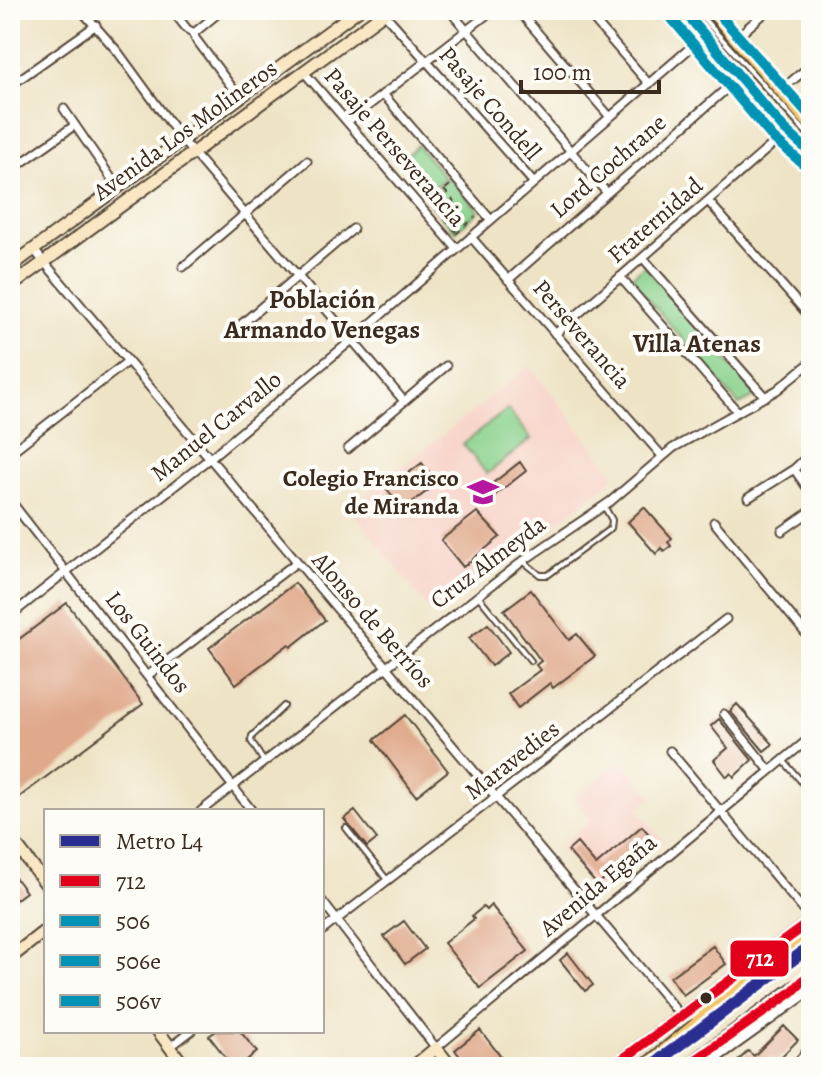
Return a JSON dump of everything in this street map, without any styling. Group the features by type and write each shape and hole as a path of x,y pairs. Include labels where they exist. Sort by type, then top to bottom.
{"highway":[{"path":"646,1067 811,936"},
{"path":"792,992 811,975"},
{"path":"681,1016 733,995"}],"main road":[{"path":"670,10 811,171"},
{"path":"711,10 811,125"},
{"path":"612,1067 811,920"},
{"path":"686,1067 792,992"}],"street":[{"path":"84,13 96,10"},
{"path":"194,33 222,10"},
{"name":"Avenida Los Molineros","path":"10,267 358,10"},
{"path":"449,10 607,193"},
{"path":"347,122 493,10"},
{"path":"518,10 610,117"},
{"path":"585,10 649,84"},
{"path":"736,38 768,10"},
{"name":"Avenida Los Molineros","path":"10,287 386,12"},
{"name":"Pasaje Condell","path":"386,12 534,183"},
{"path":"84,13 192,153 404,401"},
{"path":"176,15 194,33 240,98"},
{"path":"10,86 96,25"},
{"name":"Manuel Carvallo","path":"10,616 210,458 352,340 697,42"},
{"path":"781,90 811,65"},
{"name":"Pasaje Perseverancia","path":"303,71 457,249"},
{"name":"Lord Cochrane","path":"508,280 733,83"},
{"path":"383,94 491,220"},
{"path":"64,109 118,188"},
{"path":"10,171 75,125"},
{"name":"Fraternidad","path":"555,334 781,137"},
{"path":"183,267 307,161"},
{"path":"708,201 811,318"},
{"path":"238,327 353,229"},
{"name":"Perseverancia","path":"471,237 662,456"},
{"name":"Alonso de Berríos","path":"34,250 681,1016"},
{"path":"643,258 765,397"},
{"path":"620,277 738,412"},
{"path":"10,453 128,361"},
{"name":"Cruz Almeyda","path":"204,809 523,561 604,506 662,456 765,397 811,362"},
{"path":"348,449 446,366"},
{"path":"748,498 794,469 811,453"},
{"path":"794,469 811,493"},
{"name":"Los Guindos","path":"10,500 250,809"},
{"path":"782,531 811,511"},
{"path":"714,522 811,640"},
{"path":"147,676 297,562"},
{"name":"Maravedies","path":"324,930 726,619"},
{"path":"724,714 770,771"},
{"name":"Avenida Egaña","path":"413,1067 811,737"},
{"path":"670,751 811,920"},
{"path":"10,837 44,881"},
{"path":"324,904 451,1067"},
{"path":"10,958 44,932"},
{"path":"705,1067 811,991"},
{"path":"160,1033 185,1067"},
{"path":"170,1047 188,1033"}],"lane":[{"path":"683,10 784,129 811,153"},
{"path":"696,10 811,138"},
{"path":"523,561 540,575 548,575 611,528 612,520 604,506"},
{"path":"479,596 531,661"},
{"path":"264,762 251,741 252,736 284,706"},
{"path":"783,760 811,793"},
{"path":"346,828 388,881"},
{"path":"791,1067 811,1045"},
{"path":"804,1053 811,1062"}],"path":[{"path":"453,182 430,202 457,233"},
{"path":"444,190 453,201 451,206 455,209 457,233"},
{"path":"457,233 480,213"}],"shaded area":[{"name":"Colegio Francisco de Miranda","path":"530,366 616,477 434,617 350,508"},
{"path":"621,760 652,797 637,809 664,841 599,895 560,847 592,820 574,798"}],"green space":[{"path":"417,145 445,177 428,193 400,161"},
{"path":"450,177 479,211 455,232 426,199"},
{"path":"645,266 757,396 739,405 630,278"},
{"path":"508,409 531,439 487,474 463,444"}],"building":[{"path":"520,462 526,471 486,502 479,494"},
{"path":"422,463 438,483 403,509 387,489"},
{"path":"644,507 672,538 668,542 671,546 664,551 661,548 656,554 628,522"},
{"path":"477,512 500,537 463,567 441,540"},
{"path":"295,583 325,620 236,684 209,648"},
{"path":"531,590 569,640 577,634 595,656 553,688 550,683 518,708 508,694 540,670 536,665 541,661 504,610"},
{"path":"67,603 143,704 18,798 10,788 10,646"},
{"path":"488,624 509,652 491,666 469,638"},
{"path":"737,704 773,744 764,751 730,711"},
{"path":"405,715 448,771 416,796 374,740"},
{"path":"719,719 752,760 734,777 731,773 727,777 714,760 728,748 711,726"},
{"path":"355,811 377,839 367,847 344,819"},
{"path":"642,826 652,838 597,885 568,851 577,843 596,865"},
{"path":"10,871 26,892 10,904"},
{"path":"491,905 528,951 480,988 444,943 474,919 472,916 483,907 486,910"},
{"path":"404,921 425,949 405,964 384,936"},
{"path":"713,946 726,964 683,995 670,977"},
{"path":"568,953 593,985 585,991 560,960"},
{"path":"784,1026 798,1040 776,1062 770,1057 760,1067 732,1067 748,1051 754,1056"},
{"path":"480,1030 509,1067 468,1067 455,1050"},
{"path":"213,1033 242,1033 257,1052 238,1067 233,1067 209,1036"}],"metro line":[{"name":"L4","path":"650,1067 811,946"}],"transit line":[{"name":"506","path":"683,10 784,129 811,153"},
{"name":"506v","path":"715,10 811,117"},
{"name":"506e","path":"672,19 773,138 802,163"},
{"name":"712","path":"612,1067 811,921"},
{"name":"712","path":"686,1067 792,992 811,973"}],"place":[{"name":"Colegio Francisco de Miranda","path":"483,492"}],"district":[{"name":"Población Armando Venegas","path":"322,314"},
{"name":"Villa Atenas","path":"697,343"}]}
